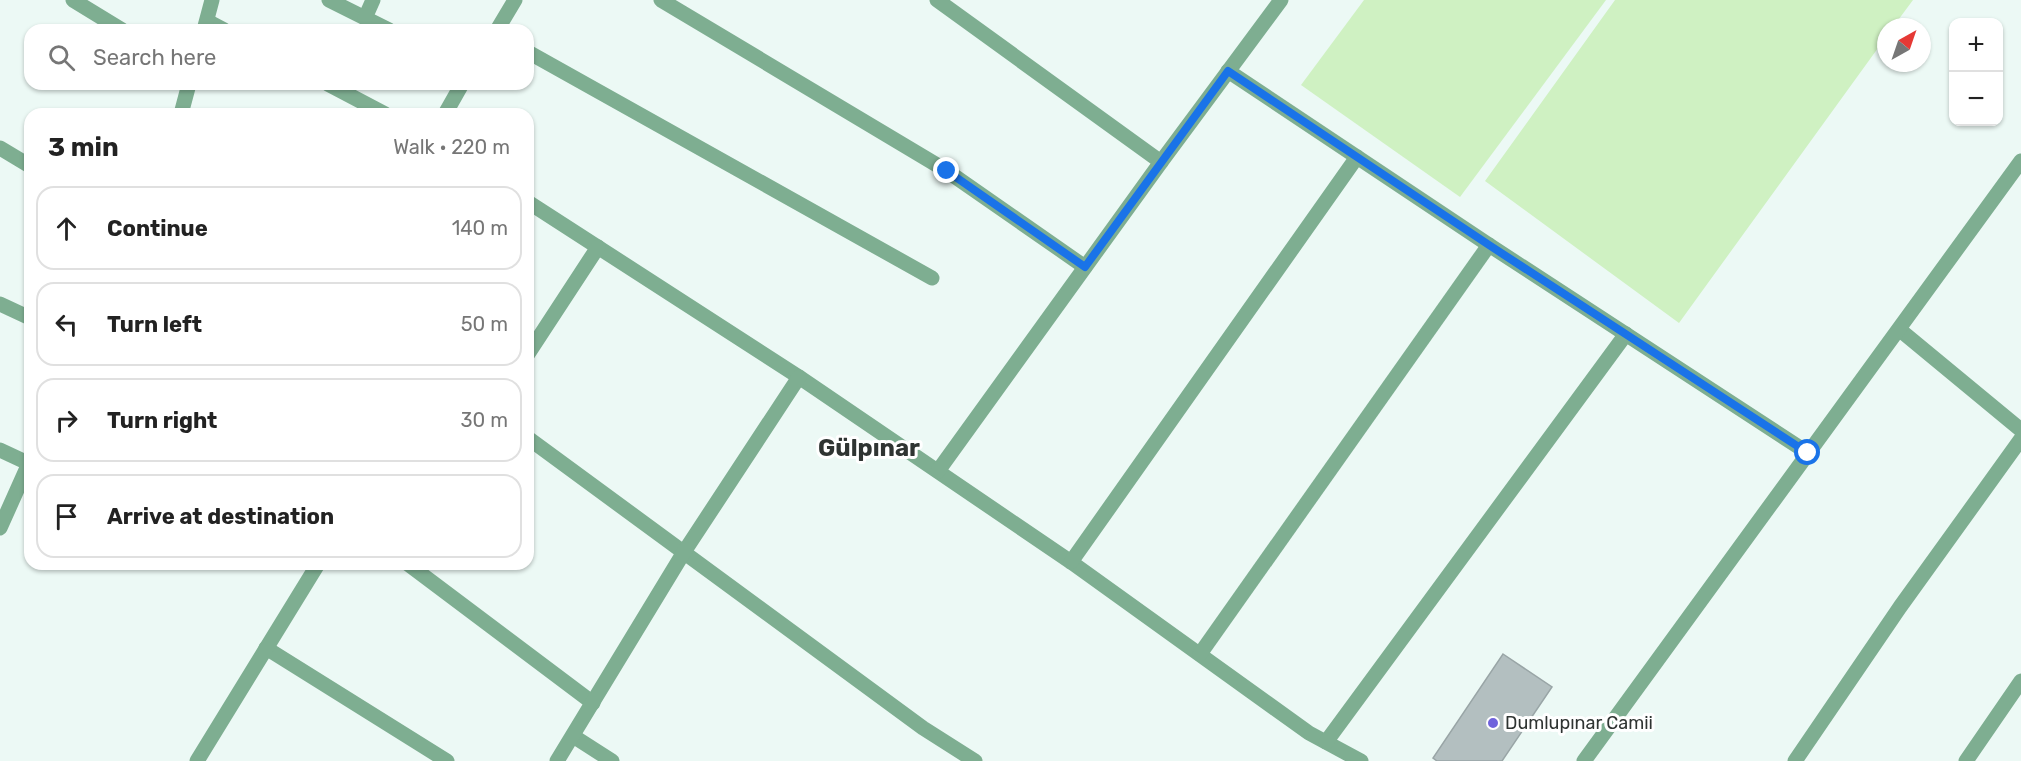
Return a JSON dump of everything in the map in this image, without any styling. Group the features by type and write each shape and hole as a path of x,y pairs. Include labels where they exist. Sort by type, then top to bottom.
{"street":[{"path":"73,0 112,24"},
{"path":"206,24 212,0"},
{"path":"329,0 377,24"},
{"path":"365,18 373,0"},
{"path":"501,24 515,0"},
{"path":"661,0 947,171 1085,267"},
{"path":"937,0 1161,162"},
{"path":"938,471 1281,0"},
{"path":"534,55 932,278"},
{"path":"1228,71 1808,453"},
{"path":"183,108 187,90"},
{"path":"339,90 374,108"},
{"path":"448,108 459,90"},
{"path":"0,148 24,162"},
{"path":"1071,562 1357,157"},
{"path":"1584,761 2021,161"},
{"path":"534,206 800,377 1071,562 1309,733 1361,761"},
{"path":"1200,654 1489,245"},
{"path":"534,345 598,247"},
{"path":"0,304 24,315"},
{"path":"1900,330 2021,430"},
{"path":"1326,742 1626,334"},
{"path":"558,761 684,552 800,377"},
{"path":"1795,761 1900,607 2021,439"},
{"path":"534,442 923,728 975,761"},
{"path":"0,450 24,460"},
{"path":"0,528 24,476"},
{"path":"197,761 314,570"},
{"path":"416,570 593,703"},
{"path":"266,648 447,761"},
{"path":"1966,761 2021,681"},
{"path":"573,736 612,761"}],"green space":[{"path":"1364,0 1606,0 1460,197 1301,85"},
{"path":"1615,0 1913,0 1900,18 1877,18 1877,49 1679,323 1485,181"}],"building":[{"name":"Dumlupınar Camii","path":"1503,654 1552,687 1502,761 1437,761 1433,758"}],"place":[{"name":"Dumlupınar Camii","path":"1493,723"}],"district":[{"name":"Gülpınar","path":"869,448"}],"route":[{"path":"947,171 1085,267 1228,71 1808,453"}]}
